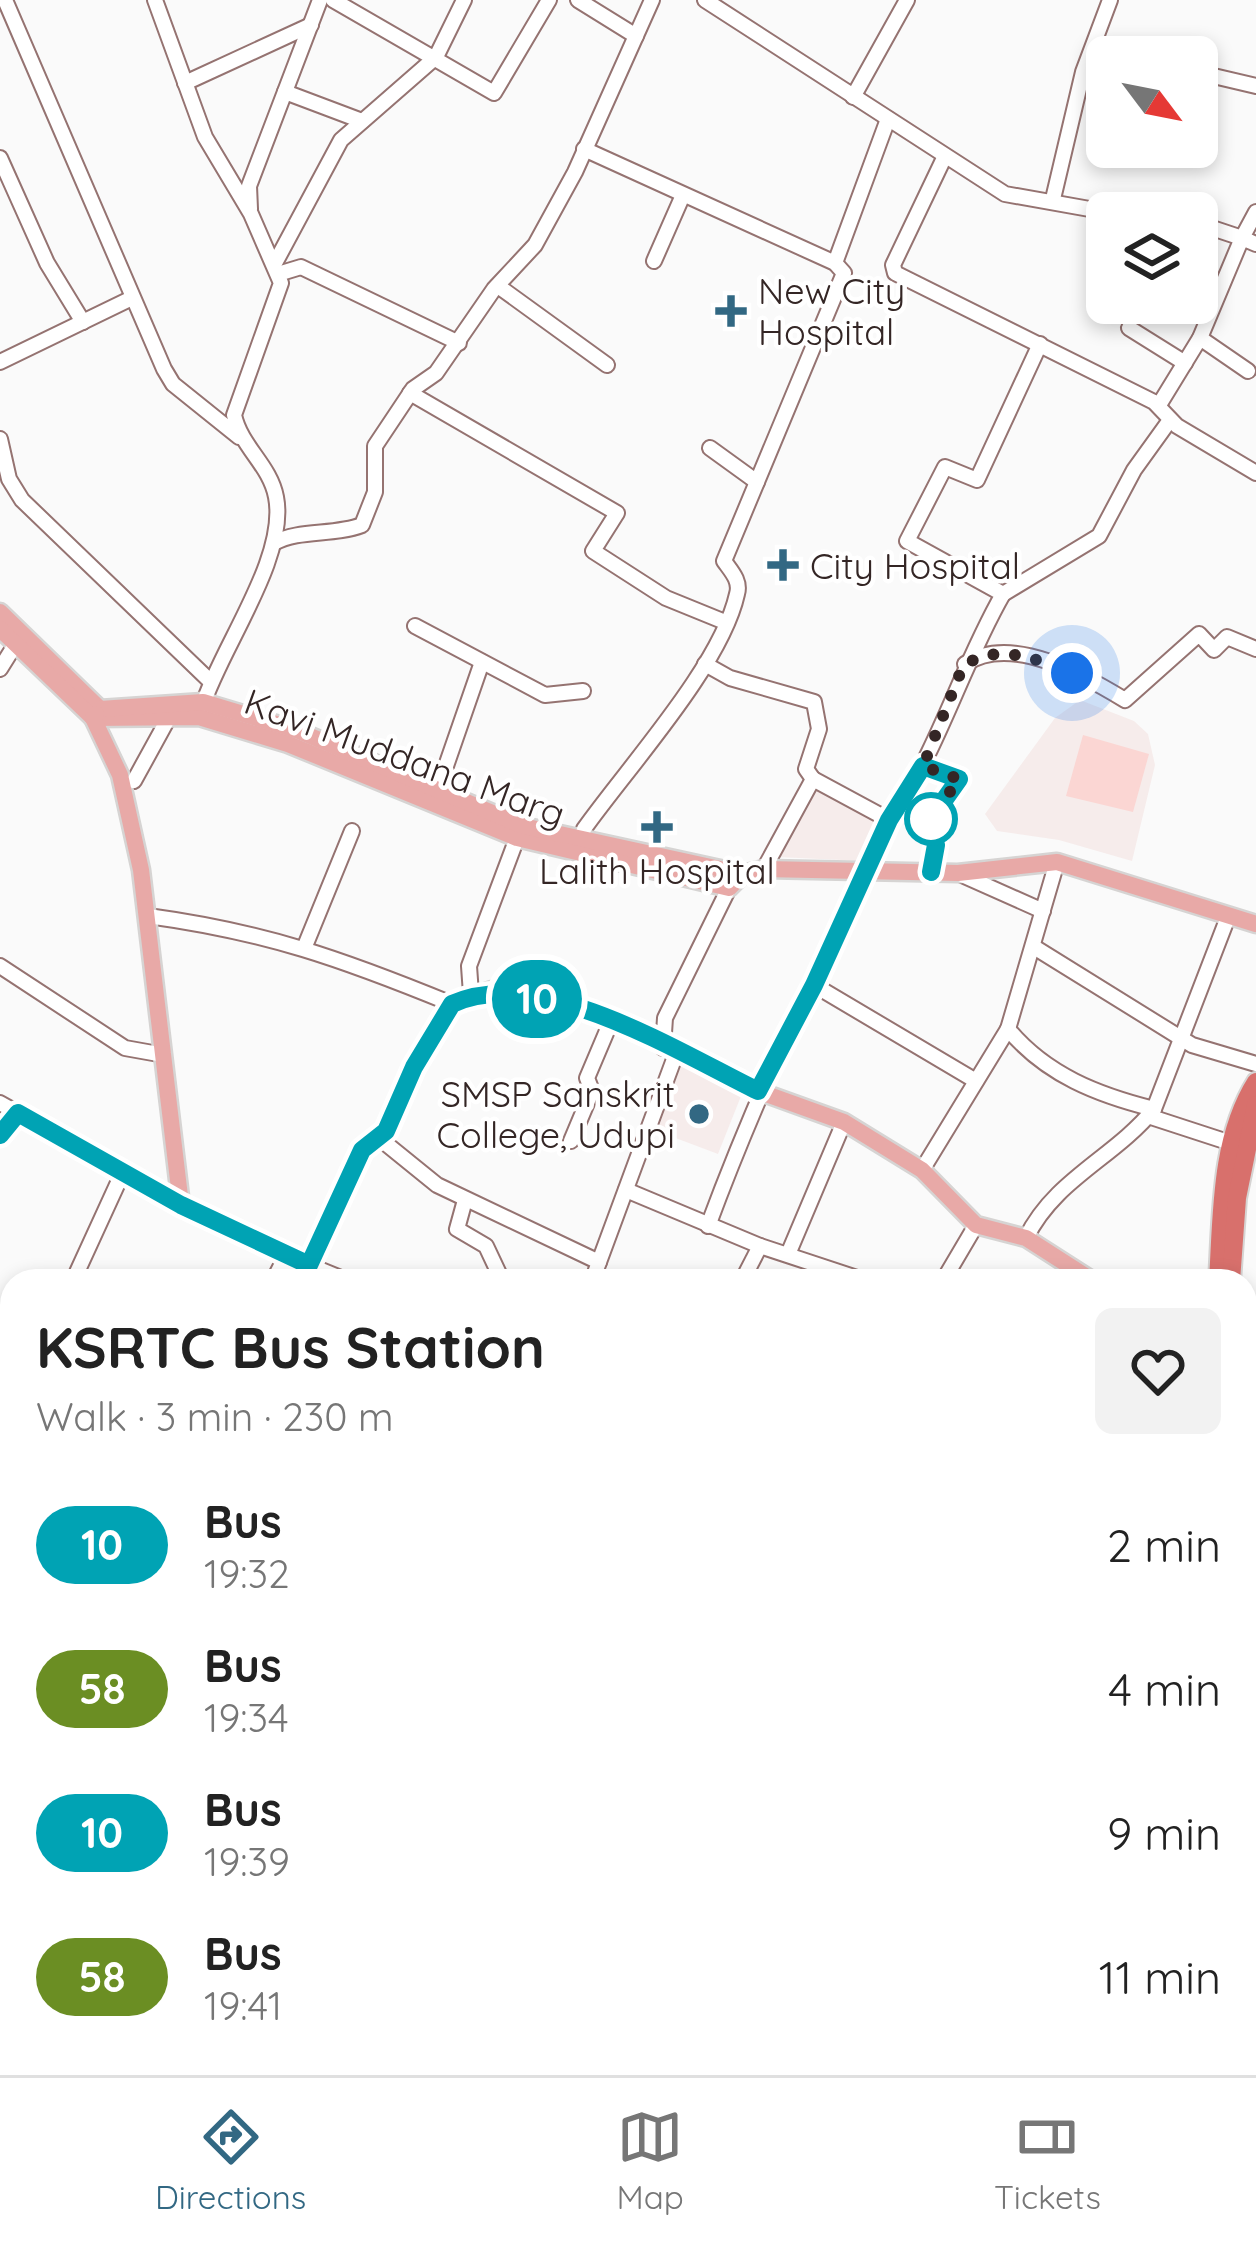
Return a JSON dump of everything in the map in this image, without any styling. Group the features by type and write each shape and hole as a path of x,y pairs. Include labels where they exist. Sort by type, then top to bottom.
{"highway":[{"path":"1220,1269 1239,1145 1256,1082"},
{"path":"1233,1269 1239,1145 1256,1105"}],"main road":[{"path":"0,612 97,714 120,775 148,916 181,1205"},
{"path":"0,628 97,714"},
{"name":"Kavi Muddana Marg","path":"97,714 201,710 296,730 437,792 581,842 743,874 764,869 958,873 1057,862"},
{"name":"Kavi Muddana Marg","path":"97,714 168,719 201,710 517,838 728,888 743,874"},
{"path":"1057,862 1256,924"},
{"path":"0,1135 18,1113 181,1205 309,1265 362,1150 380,1138 452,1004 492,990 612,1018 758,1091 844,1122 922,1170 976,1225 1026,1238 1074,1269"}],"street":[{"path":"5,0 173,384 239,437 270,476 278,501 274,543 201,710"},
{"path":"155,0 205,137 251,214 280,283 235,415 239,437"},
{"path":"251,214 248,187 320,0"},
{"path":"334,0 494,93 549,0"},
{"path":"276,270 341,140 436,57 464,0"},
{"path":"578,0 636,36"},
{"path":"274,543 362,525 375,492 375,446 410,393 436,373 498,286 535,245 652,0"},
{"path":"705,0 1005,194 1086,207"},
{"path":"854,97 907,0"},
{"path":"1052,199 1083,72 1110,0"},
{"path":"185,83 311,25"},
{"path":"1218,77 1256,86"},
{"path":"285,92 362,121"},
{"path":"835,263 888,119"},
{"path":"581,842 584,829 705,664 725,622 738,593 737,580 724,561 844,273 835,263 584,149"},
{"path":"945,156 892,269 1159,405 1170,420 1256,473"},
{"path":"0,158 46,263 83,322"},
{"path":"654,261 683,195"},
{"path":"1159,405 1200,338 1249,241 1256,212"},
{"path":"1218,230 1249,241"},
{"path":"276,270 301,267 459,344"},
{"path":"498,286 607,365"},
{"path":"0,362 132,298"},
{"path":"1130,328 1185,363"},
{"path":"1200,338 1248,371"},
{"path":"1004,594 907,541 944,466 977,480 1040,344"},
{"path":"410,393 617,513 593,550 666,598 725,622"},
{"path":"708,1226 758,1091 814,985 889,820 923,766 963,666 1004,594 1100,536 1134,470 1170,420"},
{"path":"0,439 9,479 22,500 211,682"},
{"path":"710,448 757,482"},
{"path":"415,626 545,695 583,691"},
{"path":"963,666 978,656 1020,654 1096,682 1125,700 1199,634 1214,650 1227,637 1256,649"},
{"path":"0,669 15,645"},
{"path":"437,792 482,662"},
{"path":"705,664 730,678 814,702 819,729 806,769 813,779"},
{"path":"134,781 168,719"},
{"path":"923,766 959,779 928,823 936,845 931,872"},
{"path":"813,779 821,778 889,820"},
{"path":"764,869 813,779"},
{"path":"305,946 352,831"},
{"path":"471,994 469,966 517,838"},
{"path":"922,1170 1008,1029 1057,862"},
{"path":"958,873 1042,911"},
{"path":"596,1269 667,1079 665,1018 728,888"},
{"path":"148,916 236,928 305,946 452,1004"},
{"path":"1026,1238 1038,1214 1066,1182 1151,1113 1228,917"},
{"path":"1034,947 1184,1036 1192,1046 1256,1064"},
{"path":"0,966 125,1048 164,1055"},
{"path":"814,985 976,1081"},
{"path":"572,1141 592,1091 587,1078 612,1018"},
{"path":"1008,1029 1024,1048 1082,1087 1239,1145"},
{"path":"0,1103 18,1113"},
{"path":"789,1252 844,1122"},
{"path":"380,1138 409,1166 588,1269"},
{"path":"78,1269 122,1174"},
{"path":"626,1190 760,1246 834,1269"},
{"path":"465,1200 457,1229 486,1246 498,1269"},
{"path":"950,1269 976,1225"},
{"path":"748,1269 760,1246"},
{"path":"279,1269 286,1256"},
{"path":"309,1265 319,1269"}],"shaded area":[{"path":"1080,700 1134,721 1148,734 1155,765 1132,861 1059,840 997,831 985,814 1055,718"},
{"path":"1083,735 1149,754 1133,812 1066,796"},
{"path":"817,788 880,823 864,861 777,857"},
{"name":"SMSP Sanskrit College, Udupi","path":"681,1065 741,1096 718,1154 657,1131"}],"bus line":[{"name":"10","path":"0,1135 18,1113 181,1205 309,1265 362,1150 386,1131 414,1067 452,1004 492,990 612,1018 758,1091 814,985 889,820 923,766 959,779 928,823 936,845 931,872"}],"place":[{"name":"New City Hospital","path":"731,311"},
{"name":"City Hospital","path":"783,565"},
{"name":"Lalith Hospital","path":"657,827"},
{"name":"SMSP Sanskrit College, Udupi","path":"699,1114"}],"route":[{"path":"931,819 928,823 959,779 923,766 963,666 978,656 1020,654 1072,673"}]}
